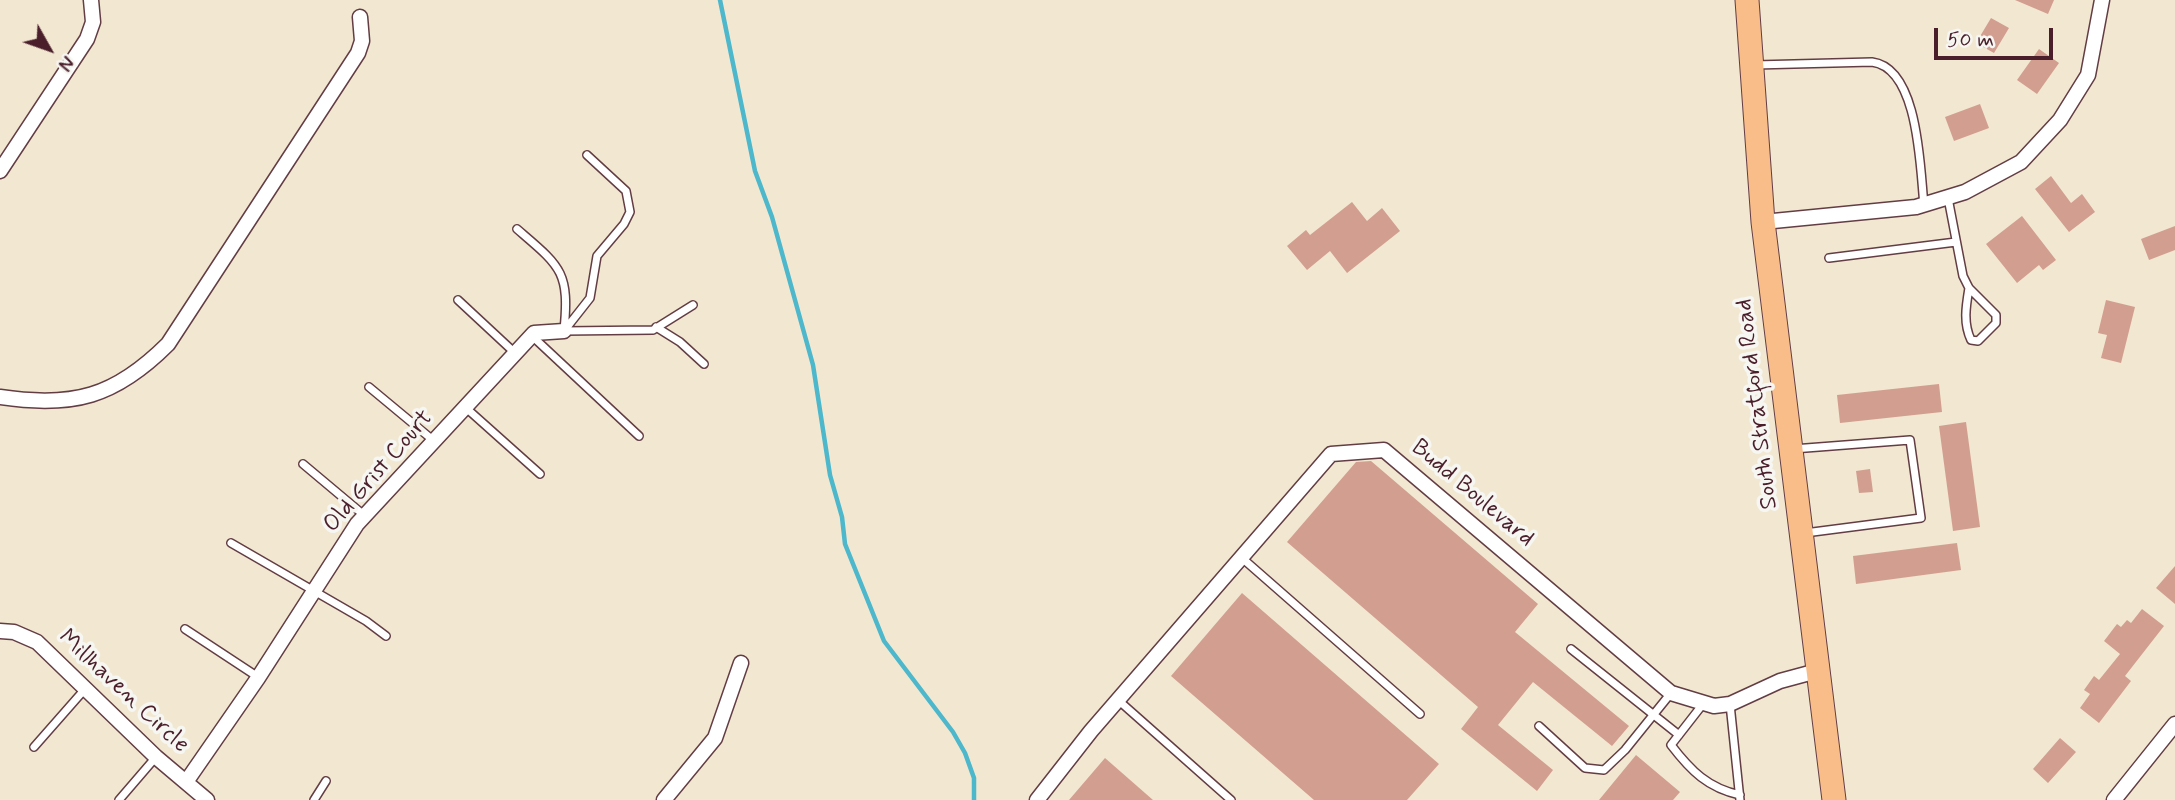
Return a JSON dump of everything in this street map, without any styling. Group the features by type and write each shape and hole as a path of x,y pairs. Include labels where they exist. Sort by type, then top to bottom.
{"main road":[{"name":"South Stratford Road","path":"1747,0 1763,222 1835,800"}],"street":[{"path":"2,165 87,39 93,22 91,0"},
{"path":"1763,222 1924,205 1965,192 2021,162 2060,120 2088,75 2102,0"},
{"path":"0,397 46,403 84,397 128,377 148,364 168,344 358,53 362,41 359,17"},
{"path":"531,335 564,331"},
{"name":"Old Grist Court","path":"186,782 365,516 531,335"},
{"name":"Budd Boulevard","path":"1037,800 1118,700 1331,454 1384,450 1671,693 1714,706 1730,704 1780,681 1817,671"},
{"name":"Millhaven Circle","path":"0,631 13,632 37,642 156,757 207,800"},
{"path":"664,800 715,738 741,663"},
{"path":"2115,800 2175,724"}],"lane":[{"path":"1751,65 1872,62 1891,69 1911,106 1924,205"},
{"path":"564,331 590,298 597,256 624,224 630,212 626,191 587,155"},
{"path":"1948,197 1963,276 1969,288 1996,315 1996,323 1978,341 1971,340 1967,331 1965,308 1969,288"},
{"path":"517,229 560,270 568,295 564,331"},
{"path":"1829,258 1956,242"},
{"path":"458,300 515,353"},
{"path":"564,331 612,328 645,331 694,305"},
{"path":"656,327 680,342 704,364"},
{"path":"531,335 639,436"},
{"path":"369,387 434,441"},
{"path":"465,407 540,474"},
{"path":"1790,449 1910,440 1921,518 1801,534"},
{"path":"303,464 365,516"},
{"path":"231,543 366,621 386,636"},
{"path":"1241,557 1420,714"},
{"path":"185,629 258,678"},
{"path":"1571,649 1679,735"},
{"path":"34,747 85,689"},
{"path":"1539,726 1585,768 1604,769 1655,716 1671,693"},
{"path":"1118,700 1231,800"},
{"path":"1704,703 1671,745 1684,762 1716,789 1740,797 1730,704"},
{"path":"119,800 156,757"},
{"path":"314,800 326,780"}],"building":[{"path":"2015,0 2054,0 2048,14"},
{"path":"1991,18 2009,28 1994,53 1976,43"},
{"path":"2039,49 2059,63 2037,94 2017,80"},
{"path":"1980,104 1989,128 1954,141 1945,117"},
{"path":"2051,176 2071,203 2082,194 2095,212 2069,232 2035,189"},
{"path":"1352,202 1367,221 1382,208 1400,231 1347,273 1330,251 1307,270 1287,246 1306,230 1310,235"},
{"path":"2022,216 2056,260 2043,270 2039,265 2017,283 1986,244"},
{"path":"2175,226 2175,250 2149,260 2141,239"},
{"path":"2106,300 2135,307 2121,363 2101,358 2107,335 2098,333"},
{"path":"1939,384 1942,412 1840,423 1837,395"},
{"path":"1966,422 1980,527 1953,531 1939,426"},
{"path":"1371,461 1538,604 1515,632 1629,726 1612,746 1533,682 1498,725 1553,770 1537,791 1461,729 1478,707 1287,542 1356,462"},
{"path":"1870,469 1873,492 1859,493 1856,471"},
{"path":"1957,543 1961,570 1856,584 1853,556"},
{"path":"2175,566 2175,604 2156,588"},
{"path":"1242,593 1439,764 1407,800 1314,800 1171,676"},
{"path":"2142,609 2164,626 2125,676 2131,681 2099,723 2080,708 2090,694 2084,690 2094,676 2099,680 2120,654 2104,641 2117,624 2121,627 2127,620 2131,623"},
{"path":"2060,738 2076,752 2048,783 2033,769"},
{"path":"1636,755 1680,792 1673,800 1599,800"},
{"path":"1105,758 1153,800 1069,800"}],"waterway":[{"path":"720,0 755,171 772,217 813,365 830,475 842,517 845,544 884,641 953,732 965,753 974,778 974,800"}]}
